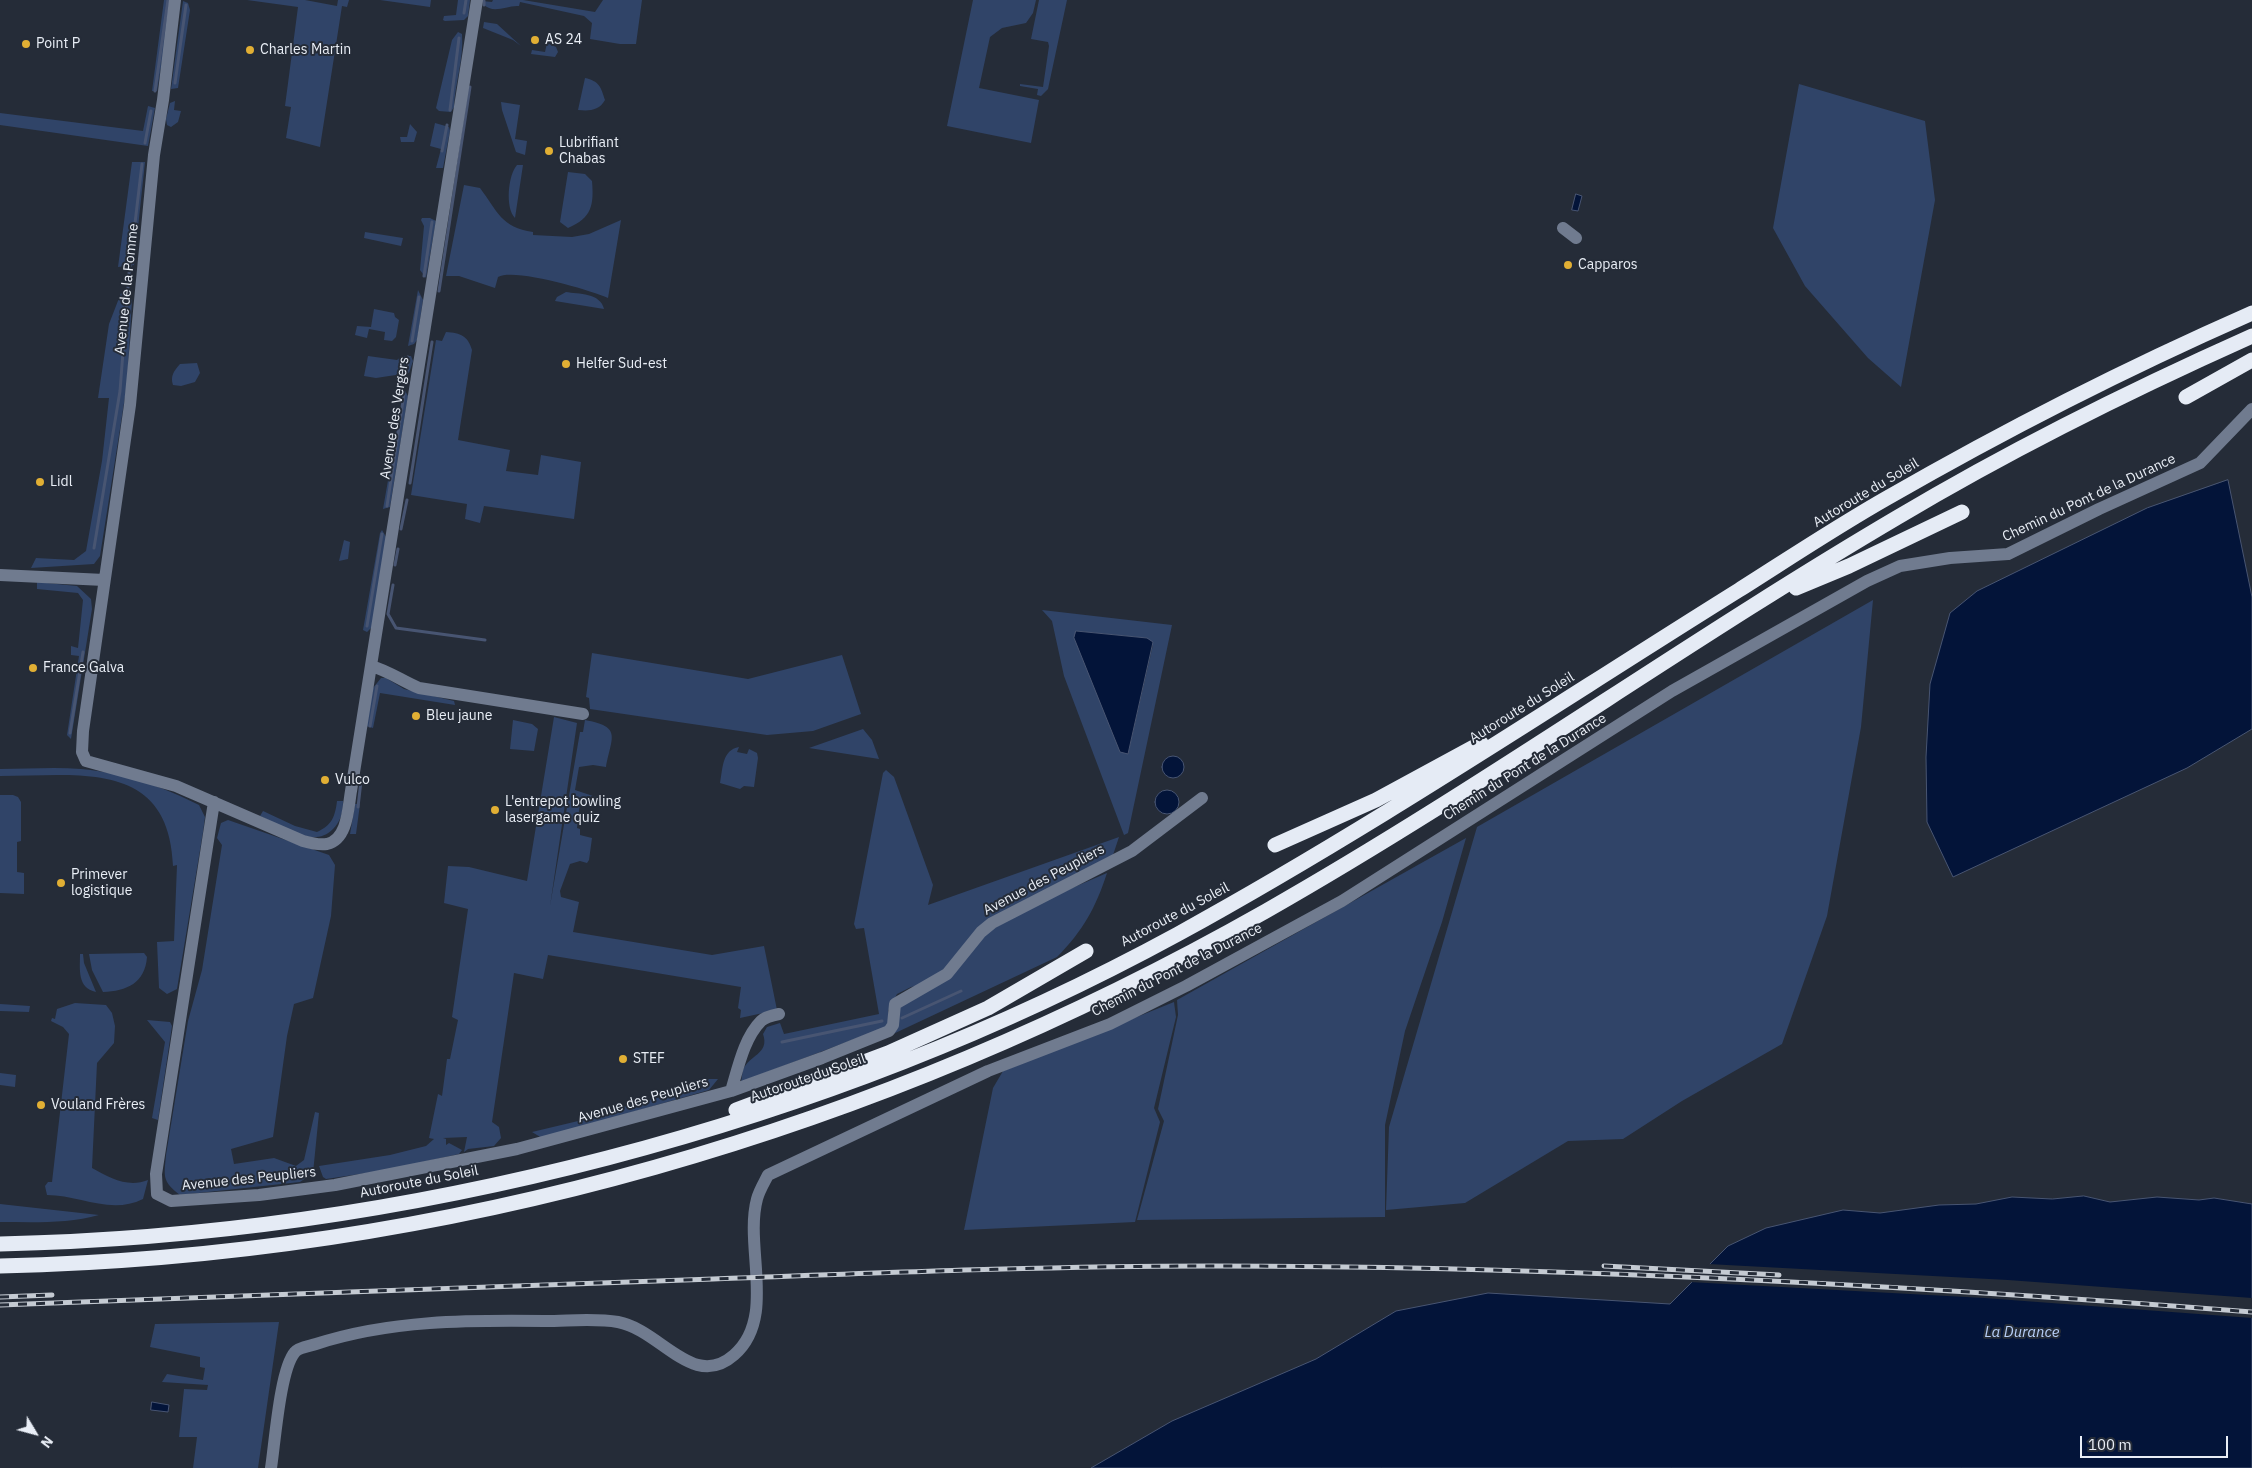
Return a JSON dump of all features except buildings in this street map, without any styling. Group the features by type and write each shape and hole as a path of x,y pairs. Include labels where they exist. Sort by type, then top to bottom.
{"highway":[{"name":"Autoroute du Soleil","path":"0,1244 152,1236 258,1225 366,1210 522,1178 669,1141 796,1101 939,1047 1112,968 1250,894 1368,824 1884,499 2046,410 2252,312"},
{"path":"0,1266 156,1258 267,1246 377,1231 530,1200 649,1170 776,1132 883,1093 1050,1023 1117,991 1264,912 1383,842 1898,517 1977,472 2128,394 2252,336"},
{"path":"2186,397 2252,360"},
{"path":"1758,604 1849,566 1962,512"},
{"path":"1275,845 1376,800 1560,703"},
{"path":"669,1141 706,1122 888,1053 980,1012 1086,951"}],"street":[{"name":"Avenue de la Pomme","path":"175,0 154,155 130,405 83,731 82,752 86,761 176,786 214,802"},
{"name":"Avenue des Vergers","path":"214,802 303,842 329,844 345,827 477,0"},
{"path":"1563,228 1576,238"},
{"name":"Chemin du Pont de la Durance","path":"271,1468 286,1365 296,1350 345,1334 405,1325 474,1320 618,1322 645,1331 698,1367 716,1365 725,1361 743,1346 753,1328 756,1302 754,1236 757,1200 768,1175 988,1071 1110,1024 1342,901 1672,691 1867,581 1900,566 1950,558 2008,554 2098,509 2200,463 2252,409"},
{"path":"0,575 104,580"},
{"path":"371,666 390,671 402,681 419,688 456,696 539,706 583,714"},
{"name":"Avenue des Peupliers","path":"214,802 158,1165 158,1194 171,1201 211,1199 335,1185 409,1172 568,1136 731,1090 822,1058 889,1030 893,1025 895,1004 947,974 981,932 992,923 1132,851 1202,798"},
{"name":"Avenue des Peupliers","path":"731,1090 746,1044 756,1027 762,1019 780,1014"}],"shaded area":[{"path":"164,0 172,0 157,91 152,91"},
{"path":"247,0 305,0 337,6 338,0 349,0 347,7 342,6 320,147 286,138 291,107 285,106 298,7"},
{"path":"380,0 431,0 430,7"},
{"path":"458,0 470,0 468,16 464,20 443,20 444,16 456,15"},
{"path":"493,0 523,0 595,12 603,0 642,0 636,44 620,44 590,39 592,23 584,16 520,2 519,6 491,9 483,4 482,1 492,2"},
{"path":"973,0 1036,0 1033,13 1026,23 1002,28 990,37 979,88 1039,100 1031,143 947,126"},
{"path":"1039,0 1067,0 1048,89 1041,96 1037,95 1038,89 1020,86 1020,84 1043,87 1048,42 1031,39"},
{"path":"183,1 188,3 190,10 178,88 171,89"},
{"path":"484,22 497,24 521,46 513,40 483,28"},
{"path":"458,32 462,34 461,62 454,107 451,112 439,111 436,108 452,40"},
{"path":"547,43 556,47 558,52 555,57 531,54 532,50 545,52"},
{"path":"585,78 599,85 605,100 597,108 578,110"},
{"path":"1799,84 1925,121 1935,200 1901,387 1868,358 1805,286 1773,228"},
{"path":"175,101 174,110 181,111 178,122 171,127 167,125 166,119 170,103"},
{"path":"501,102 520,105 515,139 527,141 525,155 516,152"},
{"path":"148,106 155,108 148,146 0,125 0,113 143,131"},
{"path":"435,123 449,127 450,131 443,168 436,168 441,149 430,146"},
{"path":"410,124 417,132 414,142 401,142 400,137 407,137"},
{"path":"132,162 145,162 134,265 118,267"},
{"path":"517,165 523,165 515,218 510,207 509,192 511,176"},
{"path":"568,172 585,174 592,181 593,189 592,204 587,215 568,228 560,222"},
{"path":"464,185 480,188 501,217 522,230 533,232 533,235 572,237 589,234 621,220 608,298 569,285 520,275 498,277 495,288 459,276 446,276"},
{"path":"422,218 430,218 436,221 426,278 420,270 424,226"},
{"path":"365,232 403,238 401,246 364,238"},
{"path":"418,290 423,300 417,340 414,344 408,346"},
{"path":"566,292 594,297 602,304 604,309 555,301 557,297"},
{"path":"121,293 130,296 132,300 127,384 100,556 94,564 31,568 36,558 74,560 86,551 102,461 109,398 98,398 109,324"},
{"path":"374,309 394,313 395,317 399,320 396,337 392,341 384,340 385,332 369,329 367,338 355,335 357,326 371,327"},
{"path":"446,332 456,333 466,338 472,350 458,440 510,450 506,471 538,475 541,455 581,462 574,519 484,506 480,523 465,519 467,504 411,495 436,340 442,341"},
{"path":"368,356 397,360 402,356 411,356 413,361 409,373 376,378 364,376"},
{"path":"197,363 200,373 195,382 181,386 173,385 173,374 180,364"},
{"path":"404,389 408,396 390,507 383,509"},
{"path":"382,530 386,537 372,627 367,632 363,630"},
{"path":"344,540 350,542 348,559 339,561"},
{"path":"37,582 77,586 91,599 92,609 71,739 67,735 79,656 71,655 71,646 78,648 83,600 78,593 37,589"},
{"path":"1873,600 1861,727 1827,916 1782,1044 1682,1101 1623,1139 1568,1141 1465,1203 1386,1210 1389,1127 1477,827"},
{"path":"1042,610 1172,625 1128,833 1124,835 1064,676 1052,621","holes":["1076,631 1147,638 1153,645 1128,754"]},
{"path":"592,653 748,679 842,655 861,714 813,731 767,735 590,709 589,698 586,697"},
{"path":"381,678 386,678 404,689 454,701 455,705 380,693 373,728 366,726 373,688"},
{"path":"554,717 577,723 550,906 580,732 583,732 585,720 605,726 612,734 612,740 606,767 593,765 579,767 575,790 596,797 598,806 580,803 577,828 580,829 580,835 592,838 589,860 587,863 580,861 570,864 560,891 561,897 579,902 573,932 712,955 764,946 777,1010 740,1018 741,1010 738,1008 741,987 548,955 543,979 514,973 492,1122 499,1127 501,1138 494,1146 468,1149 464,1152 467,1137 443,1138 446,1139 446,1145 449,1143 462,1150 459,1154 387,1170 326,1179 323,1177 319,1166 390,1155 426,1146 434,1139 429,1138 438,1094 442,1096 447,1059 450,1059 458,1020 452,1017 468,909 444,903 448,866 469,867 527,881"},
{"path":"513,720 532,724 538,729 534,751 510,749"},
{"path":"863,729 872,740 879,759 809,748"},
{"path":"739,747 737,752 747,754 749,749 757,753 754,787 744,786 740,789 720,783 726,756 733,749"},
{"path":"71,768 111,773 157,786 199,805 205,817 177,989 167,994 159,988 157,942 174,941 177,865 173,866 168,831 155,807 137,791 115,781 88,776 0,776 0,769"},
{"path":"886,770 894,777 933,885 928,905 1119,837 1112,858 994,919 945,972 926,984 911,987 897,994 888,1011 889,1026 741,1082 746,1065 764,1046 763,1034 767,1027 780,1023 784,1034 879,1014 864,928 856,929 854,924 883,773"},
{"path":"0,795 13,795 18,797 21,802 21,841 17,842 17,872 24,873 24,894 0,893"},
{"path":"337,801 343,801 340,820 325,835 316,837 296,834 260,816 263,811 295,826 317,832 332,820"},
{"path":"355,804 360,804 356,834 350,834"},
{"path":"228,820 329,855 335,865 331,916 313,998 294,1004 287,1036 273,1137 231,1149 234,1164 274,1158 296,1166 304,1160 315,1112 319,1113 313,1173 300,1182 180,1195 170,1186 165,1178 166,1155 188,1021 202,970 222,845 217,838 221,823"},
{"path":"1466,838 1442,922 1405,1031 1385,1125 1385,1217 1137,1220 1164,1121 1158,1109 1178,1015 1177,1000"},
{"path":"1107,873 1088,918 1057,957 891,1035 898,1008 920,992 987,932 1051,897"},
{"path":"144,953 147,957 146,966 139,979 120,990 103,992 92,970 89,954"},
{"path":"80,954 83,954 84,963 96,992 90,990 83,982 80,972"},
{"path":"1174,1002 1176,1017 1154,1108 1160,1122 1135,1222 964,1230 993,1088 1003,1071"},
{"path":"75,1003 106,1005 112,1013 115,1026 114,1043 97,1063 92,1168 119,1181 133,1183 148,1180 143,1199 131,1203 107,1205 47,1195 45,1186 48,1182 52,1182 69,1034 63,1027 51,1021 52,1018 55,1019 57,1009"},
{"path":"0,1004 30,1006 29,1012 0,1011"},
{"path":"147,1020 170,1022 172,1026 158,1120 152,1118 165,1042"},
{"path":"0,1073 16,1075 15,1087 0,1085"},
{"path":"709,1079 718,1079 709,1090 542,1138 532,1132 620,1111 619,1108 672,1094 671,1090"},
{"path":"0,1204 99,1215 62,1221 0,1222"},
{"path":"279,1322 258,1468 193,1468 197,1437 179,1437 184,1389 207,1390 208,1385 162,1382 167,1374 203,1380 205,1368 200,1367 200,1357 150,1347 155,1324"}],"water":[{"path":"1576,194 1582,196 1578,211 1572,210"},
{"path":"2228,480 2252,597 2252,729 2187,768 1953,877 1927,822 1926,757 1930,684 1950,613 1977,591 2147,508"},
{"path":"1076,631 1147,638 1153,642 1128,754 1120,752 1074,638"},
{"path":"1173,756 1181,759 1184,767 1181,775 1173,778 1165,775 1162,767 1165,759"},
{"path":"1167,790 1172,791 1178,797 1178,807 1172,813 1167,814 1162,813 1156,807 1155,802 1156,797 1162,791"},
{"name":"La Durance","path":"2084,1196 2110,1202 2157,1197 2199,1200 2214,1198 2252,1204 2252,1468 1091,1468 1172,1421 1316,1359 1396,1311 1488,1293 1670,1304 1728,1246 1766,1228 1843,1210 1880,1213 1939,1205 1976,1204 2012,1197 2052,1199"},
{"path":"152,1402 169,1405 168,1412 151,1410"}],"pier":[{"path":"1708,1264 2008,1280 2252,1298 2252,1318 1984,1298 1689,1282"}],"waterway":[{"path":"155,91 168,0"},
{"path":"464,13 466,0"},
{"path":"175,83 186,5"},
{"path":"450,110 459,38"},
{"path":"439,291 470,87"},
{"path":"145,143 151,111"},
{"path":"442,151 447,125"},
{"path":"94,548 120,391 129,274 142,164"},
{"path":"424,276 432,222"},
{"path":"412,341 419,297"},
{"path":"410,483 432,342"},
{"path":"407,371 408,357"},
{"path":"387,506 404,394"},
{"path":"401,529 407,500"},
{"path":"367,626 382,534"},
{"path":"395,565 398,549"},
{"path":"393,585 388,614 396,628 485,640"},
{"path":"70,733 83,652"},
{"path":"370,726 377,686"},
{"path":"358,807 361,781"},
{"path":"902,1018 961,991"},
{"path":"782,1042 882,1021"}],"railway":[{"path":"0,1305 900,1272 1211,1266 1472,1269 1602,1273 1992,1293 2252,1312"},
{"path":"1604,1266 1779,1275"},
{"path":"0,1297 52,1295"}],"place":[{"name":"AS 24","path":"535,40"},
{"name":"Point P","path":"26,44"},
{"name":"Charles Martin","path":"250,50"},
{"name":"Lubrifiant Chabas","path":"549,151"},
{"name":"Capparos","path":"1568,265"},
{"name":"Helfer Sud-est","path":"566,364"},
{"name":"Lidl","path":"40,482"},
{"name":"France Galva","path":"33,668"},
{"name":"Bleu jaune","path":"416,716"},
{"name":"Vulco","path":"325,780"},
{"name":"L'entrepot bowling lasergame quiz","path":"495,810"},
{"name":"Primever logistique","path":"61,883"},
{"name":"STEF","path":"623,1059"},
{"name":"Vouland Frères","path":"41,1105"}]}
